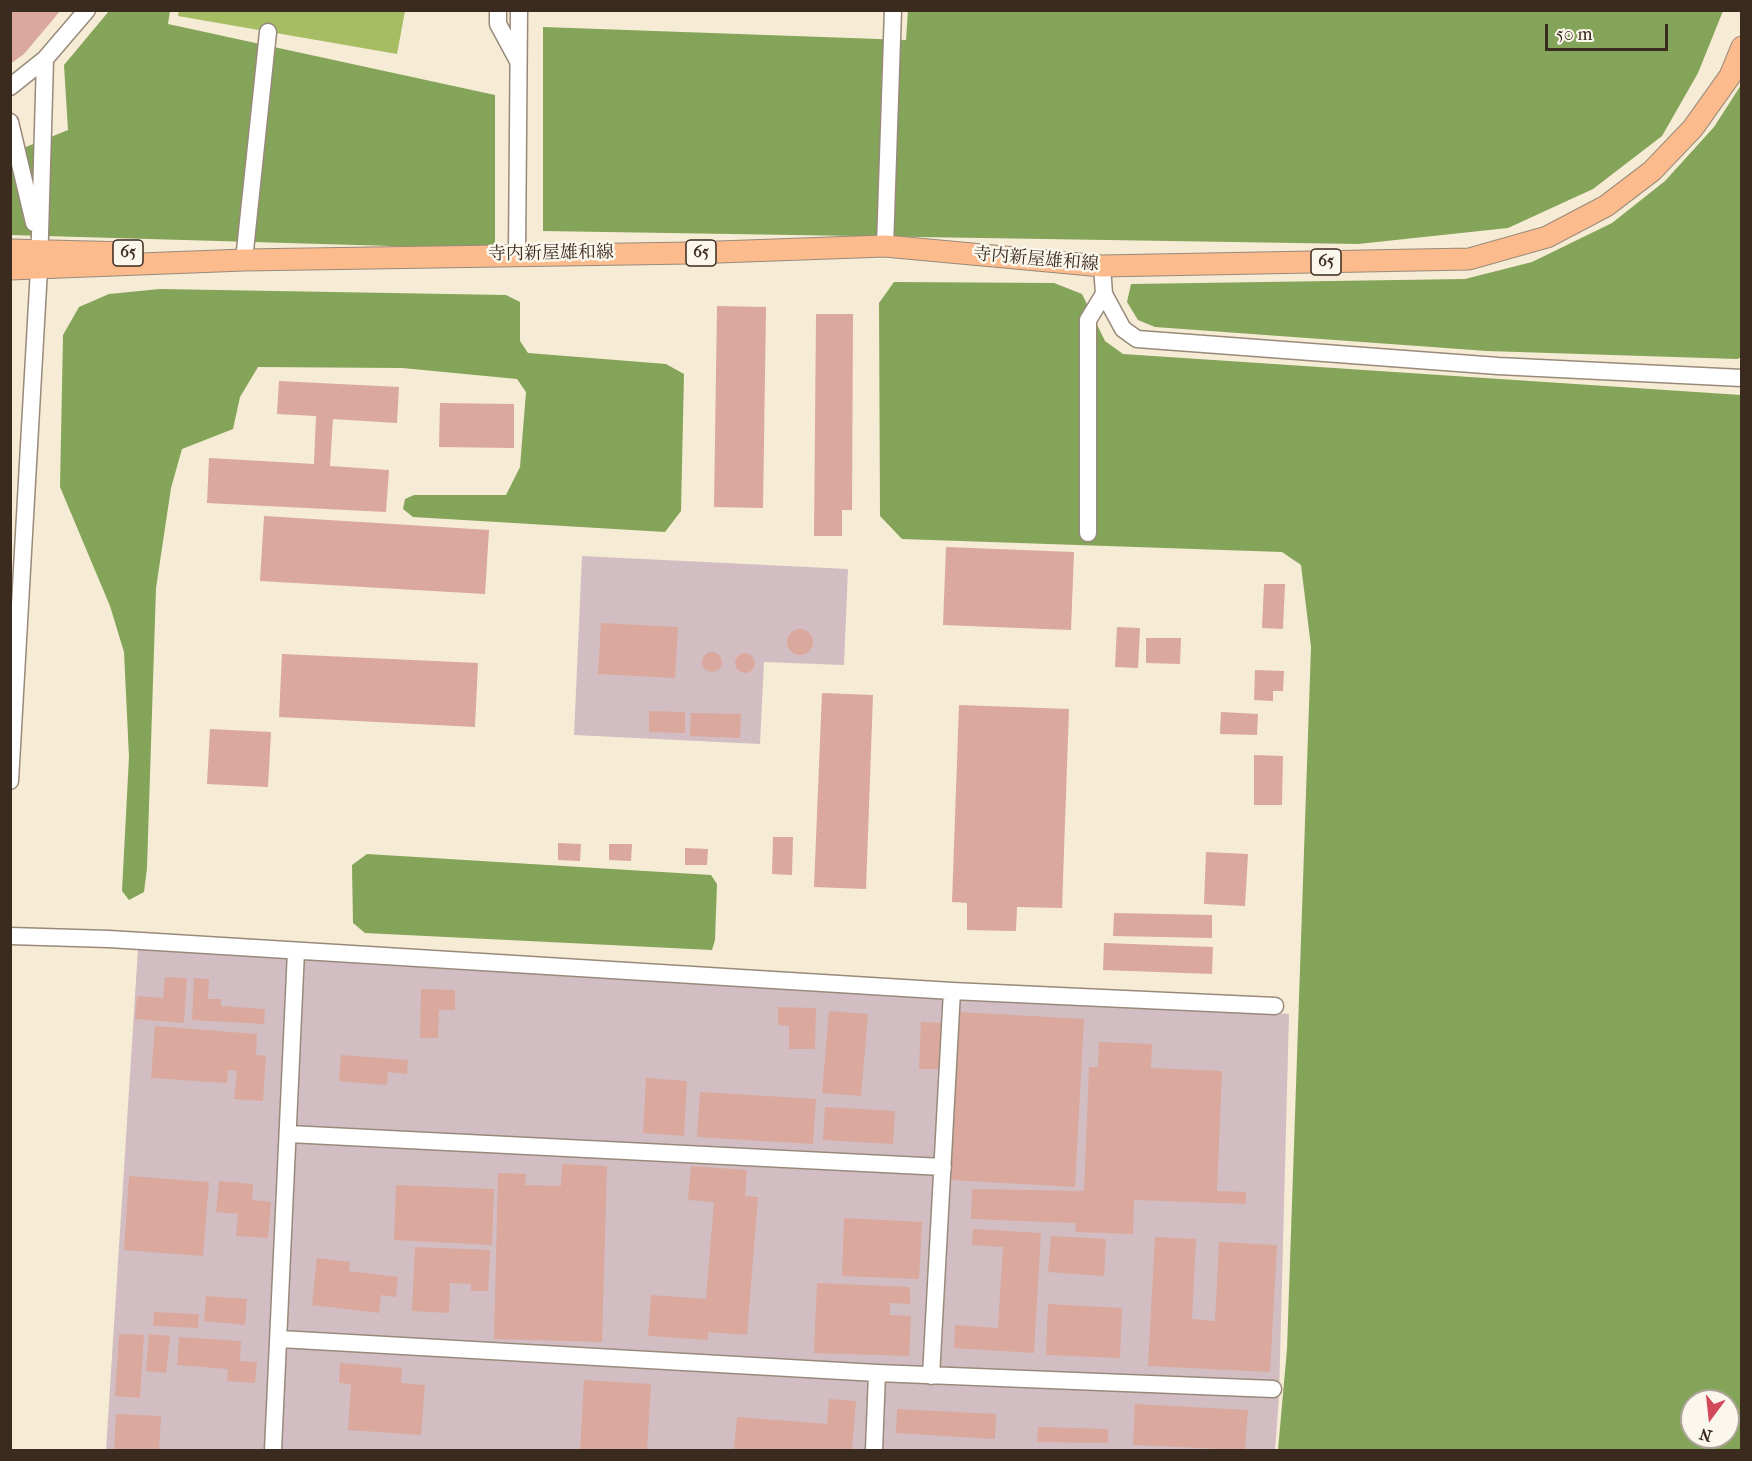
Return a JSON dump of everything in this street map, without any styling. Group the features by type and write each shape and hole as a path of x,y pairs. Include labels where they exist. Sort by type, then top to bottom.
{"main road":[{"name":"寺内新屋雄和線","path":"10,269 40,260 244,260 691,253 885,246 1102,266 1469,260 1547,237 1606,206 1652,171 1693,128 1730,76 1742,47"},
{"name":"寺内新屋雄和線","path":"10,250 40,260"}],"street":[{"path":"10,87 45,58 87,10"},
{"path":"498,10 498,24 519,62"},
{"path":"517,254 519,10"},
{"path":"885,246 893,10"},
{"path":"244,260 268,32"},
{"path":"10,781 14,637 40,260 45,58"},
{"path":"10,122 40,260"},
{"path":"1102,266 1104,294 1124,329 1137,339 1498,366 1742,378"},
{"path":"1089,533 1088,320 1104,294"},
{"path":"10,936 952,991 1275,1005"},
{"path":"273,1450 280,1339 296,951"},
{"path":"931,1376 952,991"},
{"path":"289,1134 943,1167"},
{"path":"280,1339 931,1376 1273,1389"},
{"path":"874,1450 877,1373"}],"shaded area":[{"path":"582,556 848,569 844,665 764,662 760,744 574,735"},
{"path":"138,949 1289,1014 1279,1397 1275,1450 106,1450"}],"green space":[{"path":"179,10 405,11 397,54 178,16"},
{"path":"908,10 1723,11 1698,73 1662,136 1593,189 1508,228 1358,244 543,231 543,27 906,40"},
{"path":"109,11 170,11 168,24 495,95 495,249 11,235 11,153 68,130 64,65"},
{"path":"1741,85 1742,357 1737,359 1487,351 1155,327 1138,320 1127,302 1131,284 1465,279 1532,262 1612,223 1665,181 1714,127"},
{"path":"894,282 1054,283 1082,294 1105,341 1123,354 1741,395 1741,1450 1278,1450 1287,1349 1311,647 1301,565 1282,552 902,539 880,516 879,303"},
{"path":"160,289 506,295 520,302 520,341 528,353 666,364 684,374 681,511 665,532 413,517 403,509 405,499 414,495 506,495 520,467 526,392 517,379 402,368 258,367 240,397 233,429 182,449 171,488 156,588 147,868 144,892 129,900 122,891 129,757 124,652 110,606 60,487 63,335 79,307 109,294"},
{"path":"367,854 711,875 717,884 715,940 712,950 365,933 353,923 352,865"}],"building":[{"path":"10,10 61,10 24,54 10,64"},
{"path":"717,306 766,307 763,508 714,507"},
{"path":"816,314 853,314 852,510 842,510 842,536 814,536"},
{"path":"279,381 399,387 397,423 333,419 330,466 389,470 386,512 207,503 209,458 314,464 316,416 277,414"},
{"path":"440,403 514,404 514,448 439,447"},
{"path":"264,516 489,530 485,594 260,581"},
{"path":"946,547 1074,552 1071,630 943,625"},
{"path":"1264,584 1285,584 1283,629 1262,628"},
{"path":"601,623 678,627 675,678 598,674"},
{"path":"1117,627 1140,628 1138,668 1115,667"},
{"path":"800,629 809,633 813,642 809,651 800,655 791,651 787,642 791,633"},
{"path":"1146,638 1181,638 1180,664 1146,663"},
{"path":"712,652 719,655 722,662 719,669 712,672 705,669 702,662 705,655"},
{"path":"745,653 752,656 755,663 752,670 745,673 738,670 735,663 738,656"},
{"path":"282,654 478,663 475,727 279,717"},
{"path":"1255,670 1284,671 1283,691 1273,691 1273,701 1254,700"},
{"path":"822,693 873,695 866,889 814,887"},
{"path":"959,705 1069,709 1062,908 1017,907 1016,931 967,930 967,903 952,902"},
{"path":"649,711 685,712 685,733 649,732"},
{"path":"1221,712 1258,714 1257,735 1220,734"},
{"path":"691,713 741,714 740,738 690,736"},
{"path":"210,729 271,732 268,787 207,784"},
{"path":"1254,755 1283,756 1282,805 1254,805"},
{"path":"773,837 793,837 792,875 772,874"},
{"path":"558,843 581,844 580,861 558,860"},
{"path":"609,844 632,844 631,861 609,860"},
{"path":"685,848 708,849 707,865 685,865"},
{"path":"1206,852 1248,854 1245,906 1204,904"},
{"path":"1114,913 1212,915 1212,938 1113,936"},
{"path":"1104,943 1213,947 1212,974 1103,970"},
{"path":"165,977 187,978 184,1023 135,1019 137,996 163,998"},
{"path":"194,978 209,979 208,999 221,999 221,1006 265,1009 264,1024 192,1020"},
{"path":"421,989 455,990 455,1010 439,1010 438,1038 420,1038"},
{"path":"778,1007 816,1008 815,1049 789,1049 789,1026 778,1025"},
{"path":"829,1011 868,1014 861,1096 822,1093"},
{"path":"959,1012 1084,1019 1075,1187 951,1180"},
{"path":"921,1022 941,1023 939,1069 919,1069"},
{"path":"155,1026 257,1034 256,1055 266,1056 263,1101 234,1099 237,1071 228,1070 227,1083 151,1078"},
{"path":"1099,1042 1152,1044 1151,1068 1222,1071 1217,1191 1246,1192 1246,1204 1134,1200 1133,1234 1076,1232 1075,1223 971,1219 972,1189 1084,1191 1089,1067 1098,1067"},
{"path":"341,1055 408,1060 407,1074 388,1072 387,1085 339,1081"},
{"path":"646,1078 687,1081 684,1136 643,1133"},
{"path":"700,1092 816,1099 813,1144 697,1137"},
{"path":"825,1107 895,1111 893,1144 823,1140"},
{"path":"562,1164 607,1166 602,1342 494,1339 498,1173 526,1174 525,1185 561,1186"},
{"path":"691,1166 747,1170 745,1196 758,1197 747,1335 708,1332 708,1340 648,1336 651,1295 706,1299 714,1202 688,1200"},
{"path":"129,1176 209,1182 203,1256 124,1250"},
{"path":"219,1181 253,1184 252,1200 271,1202 268,1238 236,1236 238,1214 216,1212"},
{"path":"396,1185 494,1189 492,1245 394,1240"},
{"path":"844,1218 922,1222 919,1279 842,1276"},
{"path":"973,1229 1041,1233 1034,1353 954,1348 955,1325 998,1328 1003,1247 972,1245"},
{"path":"1051,1236 1106,1239 1104,1276 1048,1272"},
{"path":"1155,1237 1196,1239 1192,1319 1215,1321 1219,1242 1277,1245 1270,1372 1148,1366"},
{"path":"415,1247 490,1250 488,1291 471,1291 471,1284 450,1283 449,1313 412,1311"},
{"path":"317,1258 350,1262 349,1271 398,1277 396,1297 381,1295 379,1313 312,1305"},
{"path":"817,1283 910,1287 910,1304 890,1303 890,1315 911,1316 909,1356 814,1353"},
{"path":"206,1296 247,1299 245,1325 204,1321"},
{"path":"1048,1304 1122,1308 1120,1358 1046,1355"},
{"path":"154,1312 199,1314 198,1328 153,1326"},
{"path":"119,1334 144,1335 140,1398 115,1396"},
{"path":"149,1334 170,1336 166,1373 146,1371"},
{"path":"179,1337 241,1341 240,1361 257,1362 255,1383 227,1381 228,1369 177,1365"},
{"path":"340,1363 402,1368 401,1383 425,1385 421,1435 348,1430 351,1384 339,1383"},
{"path":"584,1380 651,1384 647,1450 580,1450"},
{"path":"829,1399 856,1401 852,1450 734,1450 737,1417 827,1424"},
{"path":"1135,1404 1248,1410 1245,1450 1133,1445"},
{"path":"897,1409 996,1414 995,1439 896,1433"},
{"path":"116,1414 161,1416 159,1450 114,1450"},
{"path":"1038,1427 1108,1429 1108,1443 1037,1442"}]}
